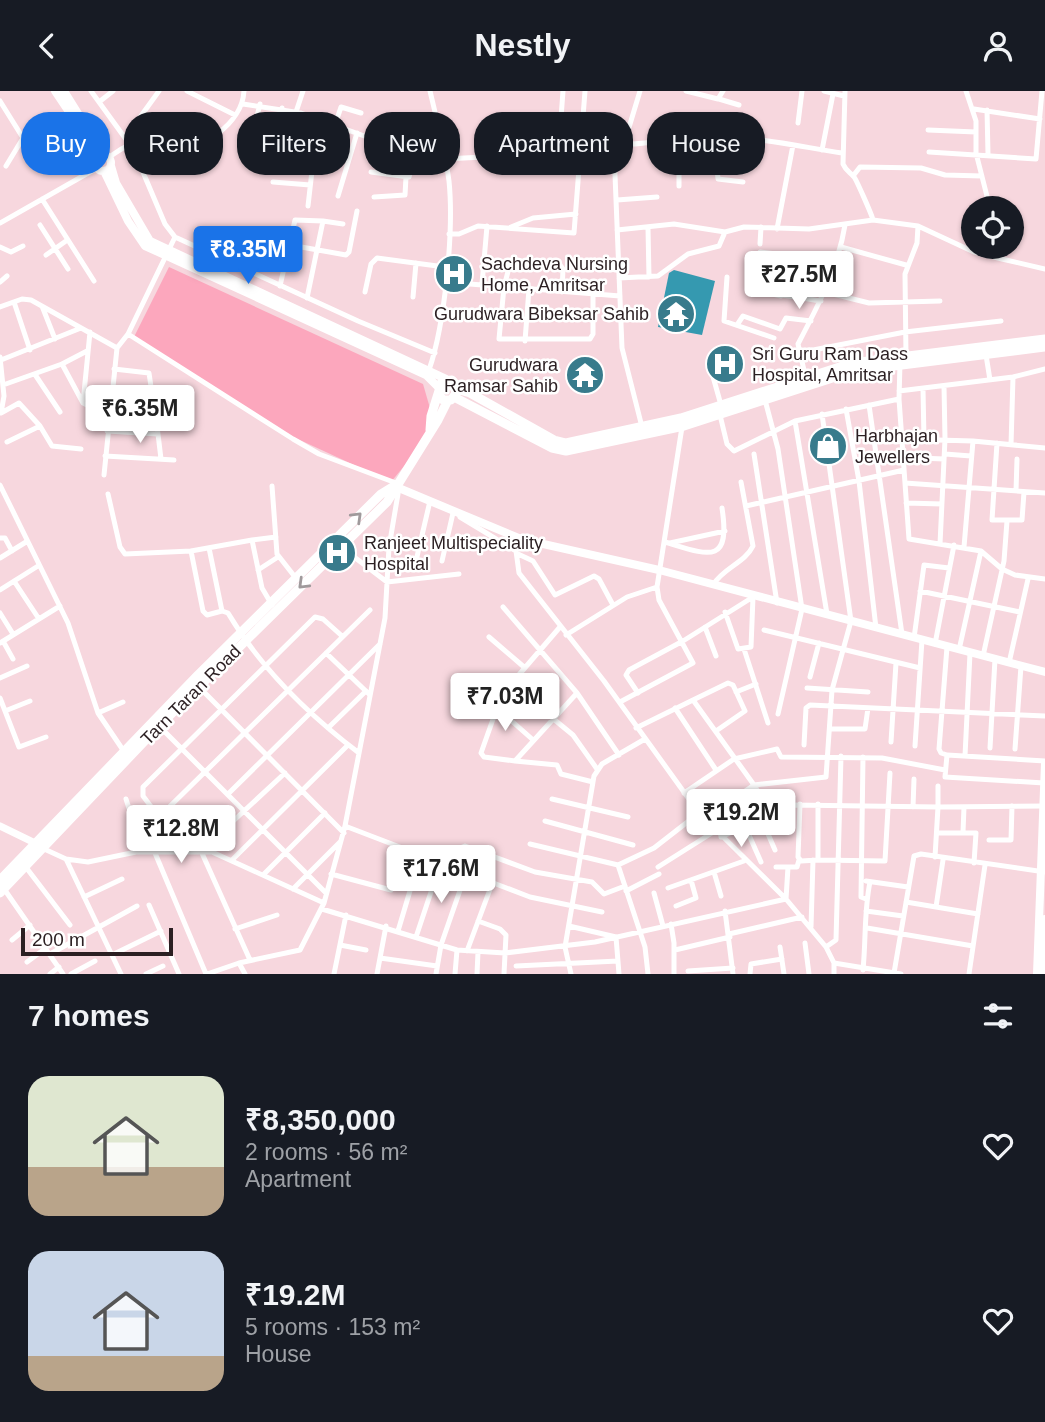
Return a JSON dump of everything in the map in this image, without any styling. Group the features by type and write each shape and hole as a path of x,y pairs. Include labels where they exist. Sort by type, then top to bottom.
{"main road":[{"path":"55,91 69,112"},
{"path":"64,91 78,112"},
{"path":"107,175 145,235 167,254 426,375 447,394 552,448 566,451 682,427 721,410"},
{"path":"167,254 429,370 456,385 431,416 430,430 396,486 384,498"},
{"path":"447,394 470,393 554,440 566,443 721,410 807,382 902,359 1045,339"},
{"path":"902,359 986,355 1045,347"},
{"path":"446,379 447,394"},
{"path":"740,404 765,400 807,382"},
{"path":"396,486 450,511 521,538 659,570 1045,672"},
{"name":"Tarn Taran Road","path":"1,886 126,754 273,606 341,547 384,498"},
{"name":"Tarn Taran Road","path":"273,606 295,577 384,498"},
{"name":"Tarn Taran Road","path":"126,754 199,687 242,638"},
{"path":"1042,967 1045,762"},
{"name":"Tarn Taran Road","path":"1,886 25,866 39,846"},
{"path":"1042,967 1045,919"}],"street":[{"path":"91,91 124,137"},
{"path":"99,102 113,91"},
{"path":"144,112 159,91"},
{"path":"187,91 235,115"},
{"path":"223,127 243,104 244,91"},
{"path":"243,104 260,104 296,112 303,91"},
{"path":"430,91 435,112"},
{"path":"561,112 563,91"},
{"path":"583,112 585,91"},
{"path":"633,114 640,91"},
{"path":"686,91 739,105"},
{"path":"719,99 723,91"},
{"path":"798,123 803,91"},
{"path":"824,91 845,94 842,153 845,169 853,176 873,220"},
{"path":"966,91 974,109 976,153 987,196"},
{"path":"929,152 1036,159 1042,91"},
{"path":"822,150 833,94"},
{"path":"0,101 23,140 6,166"},
{"path":"258,112 260,104"},
{"path":"340,112 342,106 361,113"},
{"path":"281,112 282,108"},
{"path":"974,109 1040,119"},
{"path":"987,110 988,154"},
{"path":"350,130 364,135"},
{"path":"928,130 976,132"},
{"path":"338,197 357,133"},
{"path":"765,142 842,153"},
{"path":"776,229 793,145"},
{"path":"853,176 858,167 881,166 922,167 945,175 982,176"},
{"path":"0,223 87,175"},
{"path":"144,175 164,224 175,237 435,353"},
{"path":"308,206 311,175"},
{"path":"392,175 412,175"},
{"path":"429,370 435,353 445,282 450,207 447,175"},
{"path":"449,234 459,235 473,226 487,226 571,235 576,230 578,175"},
{"path":"616,175 622,348 642,427"},
{"path":"679,175 679,186"},
{"path":"718,175 718,179 743,183"},
{"path":"374,197 405,195 406,177"},
{"path":"273,182 310,185"},
{"path":"617,200 657,197"},
{"path":"42,199 66,241 94,281"},
{"path":"290,244 317,251 348,254 357,211"},
{"path":"511,227 533,218 576,214"},
{"path":"280,286 297,218 343,225"},
{"path":"617,230 674,224 725,232 744,227 776,229 845,225 873,220 918,226 961,246"},
{"path":"307,298 323,222"},
{"path":"40,225 68,269"},
{"path":"807,382 798,344 829,282 845,225"},
{"path":"482,283 487,226"},
{"path":"918,226 917,243 906,265 905,332 899,391 909,539 981,551 1002,569 1028,579 1045,579"},
{"path":"760,244 761,227"},
{"path":"648,228 649,277"},
{"path":"619,278 665,274 697,250 719,246 725,232"},
{"path":"104,475 117,348 128,334 175,237"},
{"path":"46,255 66,241"},
{"path":"0,247 11,252 23,246"},
{"path":"841,247 906,265"},
{"path":"821,301 764,292 761,252 836,261"},
{"path":"365,292 371,264 377,258 445,267"},
{"path":"562,292 563,269 560,265 514,259 508,264 499,339 525,341 590,338 593,334 593,294"},
{"path":"1002,259 1045,269"},
{"path":"413,297 416,263"},
{"path":"761,273 829,282"},
{"path":"0,282 7,276"},
{"path":"782,295 786,276"},
{"path":"727,277 723,319 774,338"},
{"path":"445,282 620,296"},
{"path":"525,341 529,289"},
{"path":"825,292 855,301 940,301"},
{"path":"0,307 27,298 117,348"},
{"path":"14,302 30,350"},
{"path":"42,306 55,339"},
{"path":"527,314 593,315"},
{"path":"737,325 743,316 780,329 786,318 811,321"},
{"path":"798,353 905,332 1001,321"},
{"path":"1,414 3,385 0,359 30,350 81,328"},
{"path":"83,403 90,332"},
{"path":"128,334 301,444 396,486 380,644 368,693 344,829 323,906 300,950 250,960 207,974 155,853"},
{"path":"3,385 36,376 87,351"},
{"path":"986,355 989,380"},
{"path":"62,364 83,403 108,416"},
{"path":"710,366 731,450 795,421 899,399"},
{"path":"114,369 147,371 161,459"},
{"path":"899,391 1013,377 1045,369"},
{"path":"36,376 60,412"},
{"path":"1011,445 1013,377"},
{"path":"940,544 945,439 944,386"},
{"path":"923,389 924,440"},
{"path":"111,395 153,397"},
{"path":"134,433 138,397"},
{"path":"765,400 775,431 802,609 778,715"},
{"path":"1,414 19,403 40,426 52,446 81,449"},
{"path":"869,405 902,635"},
{"path":"846,409 859,481 877,629"},
{"path":"704,819 754,785 824,778 832,690 841,649 851,621 822,414"},
{"path":"795,421 809,492 827,616"},
{"path":"7,442 40,426"},
{"path":"620,702 692,665 694,660 659,600 657,587 667,543 682,427"},
{"path":"107,431 158,434"},
{"path":"902,439 945,439 1045,448"},
{"path":"964,547 973,441"},
{"path":"997,443 992,520 1022,519 1024,492"},
{"path":"754,454 777,603"},
{"path":"105,456 174,460"},
{"path":"919,457 971,456"},
{"path":"1016,491 1017,459"},
{"path":"746,506 904,470"},
{"path":"713,586 722,574 747,556 753,547 741,482"},
{"path":"905,483 1045,493"},
{"path":"0,485 60,606 98,713 126,754"},
{"path":"272,486 278,557 295,577"},
{"path":"108,494 120,547 125,554 191,551 276,537"},
{"path":"416,561 430,501"},
{"path":"906,503 942,504"},
{"path":"667,543 706,553 721,546 725,541 722,508"},
{"path":"442,561 450,511 533,561 555,595 594,576 613,605"},
{"path":"983,656 1002,569 1007,521"},
{"path":"667,543 725,531"},
{"path":"0,538 5,538 12,551"},
{"path":"252,540 262,588 273,606"},
{"path":"0,558 26,542"},
{"path":"935,644 954,545"},
{"path":"341,547 387,582 458,574"},
{"path":"209,548 222,611"},
{"path":"191,551 203,611 209,615 222,611 228,613 242,638 265,664 328,728 359,753"},
{"path":"959,650 981,551"},
{"path":"518,554 519,573 620,702 699,813 811,927 834,963 834,974"},
{"path":"258,570 278,557"},
{"path":"915,746 920,667 920,591 924,565 950,568"},
{"path":"0,590 38,566"},
{"path":"1009,663 1028,579"},
{"path":"14,581 38,619"},
{"path":"566,635 613,605 657,587"},
{"path":"920,591 1020,612"},
{"path":"638,693 626,672 683,641 725,612 753,597 753,643 744,649 738,649 725,612"},
{"path":"13,659 2,642 60,606"},
{"path":"503,607 577,693 619,755"},
{"path":"136,852 159,817 370,610"},
{"path":"0,613 13,634"},
{"path":"159,817 141,791 265,664 315,617 323,619 342,636"},
{"path":"560,627 511,684 497,708 481,755 557,765 561,774 593,782"},
{"path":"705,627 716,656"},
{"path":"764,629 920,667"},
{"path":"489,637 524,667"},
{"path":"810,677 819,643"},
{"path":"228,794 380,644"},
{"path":"947,647 940,751 947,755 1045,762"},
{"path":"744,649 768,723"},
{"path":"326,653 368,693"},
{"path":"965,756 970,653"},
{"path":"990,748 995,659"},
{"path":"891,742 896,663"},
{"path":"0,678 27,666"},
{"path":"1015,749 1021,666"},
{"path":"636,728 728,683 736,692 745,711 716,731"},
{"path":"511,684 573,735 597,769"},
{"path":"736,692 756,684"},
{"path":"199,687 344,829 530,897 602,912"},
{"path":"807,688 868,692"},
{"path":"328,728 368,693"},
{"path":"515,761 531,739 577,693"},
{"path":"0,698 19,747 47,737"},
{"path":"693,700 766,804"},
{"path":"5,712 30,701"},
{"path":"98,713 122,702"},
{"path":"764,710 780,704"},
{"path":"804,745 806,708 810,705 1045,716"},
{"path":"497,708 531,739"},
{"path":"675,708 716,770"},
{"path":"830,729 865,729 868,708"},
{"path":"159,726 326,893"},
{"path":"571,974 571,964 565,947 597,769 645,739"},
{"path":"232,860 348,745"},
{"path":"684,793 734,759 776,749 781,757 863,757 945,770"},
{"path":"947,755 947,780 1044,783"},
{"path":"826,947 836,940 841,756"},
{"path":"863,757 867,928 863,970"},
{"path":"212,852 222,833 285,773"},
{"path":"799,860 887,859 890,773"},
{"path":"913,807 914,779"},
{"path":"935,857 939,786"},
{"path":"126,799 140,843"},
{"path":"552,799 628,817"},
{"path":"721,837 784,807 800,804 1044,806"},
{"path":"776,867 798,867 800,804"},
{"path":"811,927 818,804"},
{"path":"989,841 1012,838 1012,806"},
{"path":"963,832 964,807"},
{"path":"263,875 325,813"},
{"path":"530,844 618,865 654,848 699,813"},
{"path":"761,818 775,850"},
{"path":"545,821 633,845"},
{"path":"0,826 66,859 99,862 136,852 212,852 346,915 467,951 505,953 565,947 786,899"},
{"path":"745,826 761,862"},
{"path":"452,867 460,848 465,846 535,871 595,883 604,894 625,888 659,871 715,831"},
{"path":"938,833 963,832 977,835 974,863"},
{"path":"293,889 341,841"},
{"path":"201,851 250,960"},
{"path":"894,974 914,856 1043,872"},
{"path":"66,859 121,974"},
{"path":"936,907 943,860"},
{"path":"668,888 744,861"},
{"path":"618,865 648,957 648,974"},
{"path":"969,974 985,865"},
{"path":"25,866 69,925"},
{"path":"786,899 788,867"},
{"path":"714,872 722,896"},
{"path":"436,974 441,945 466,873"},
{"path":"331,874 391,890"},
{"path":"398,931 415,874"},
{"path":"84,897 122,879"},
{"path":"676,906 696,898 691,880"},
{"path":"866,881 908,887"},
{"path":"416,937 434,883"},
{"path":"467,951 492,884"},
{"path":"1,886 63,974"},
{"path":"654,893 663,926"},
{"path":"906,902 978,914"},
{"path":"149,905 179,974"},
{"path":"50,954 137,907"},
{"path":"688,971 733,971 725,911"},
{"path":"866,911 903,916"},
{"path":"235,929 277,915"},
{"path":"334,974 346,915"},
{"path":"675,950 802,917"},
{"path":"478,921 503,932 504,974"},
{"path":"671,924 675,950 674,974"},
{"path":"12,940 30,925"},
{"path":"377,974 386,926"},
{"path":"569,926 616,937"},
{"path":"867,928 973,946"},
{"path":"112,955 161,931"},
{"path":"616,937 619,974"},
{"path":"805,943 809,974"},
{"path":"340,945 366,950"},
{"path":"780,947 783,974"},
{"path":"27,962 46,948"},
{"path":"455,974 457,950"},
{"path":"477,974 478,952"},
{"path":"380,958 437,966"},
{"path":"750,974 751,964 782,959"},
{"path":"71,974 96,961"},
{"path":"516,966 618,961"},
{"path":"239,963 245,974"},
{"path":"834,963 863,970 901,974"},
{"path":"536,965 536,974"},
{"path":"146,974 163,966"},
{"path":"50,974 59,968"}],"shaded area":[{"path":"169,267 423,384 432,415 423,443 391,482 289,435 133,339"}],"water":[{"path":"674,270 715,281 702,335 658,327 669,273"}],"place":[{"name":"Sachdeva Nursing Home, Amritsar","path":"454,274"},
{"name":"Gurudwara Bibeksar Sahib","path":"676,314"},
{"name":"Sri Guru Ram Dass Hospital, Amritsar","path":"725,364"},
{"name":"Gurudwara Ramsar Sahib","path":"585,375"},
{"name":"Harbhajan Jewellers","path":"828,446"},
{"name":"Ranjeet Multispeciality Hospital","path":"337,553"}]}
